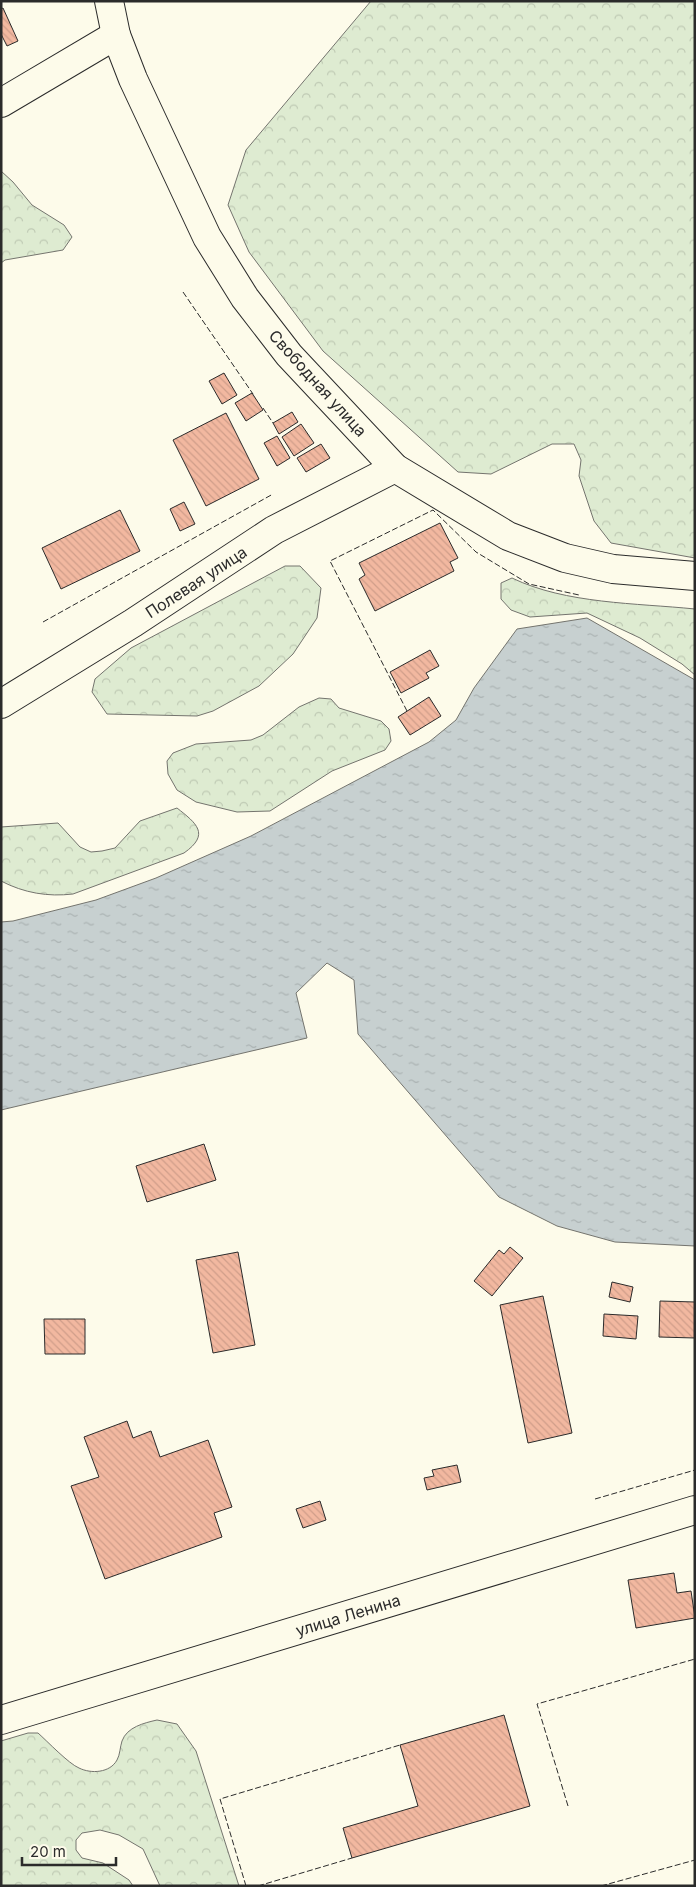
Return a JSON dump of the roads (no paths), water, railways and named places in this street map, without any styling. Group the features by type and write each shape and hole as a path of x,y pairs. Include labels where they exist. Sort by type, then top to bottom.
{"street":[{"name":"Свободная улица","path":"109,1 116,35 133,79 207,237 246,298 289,355 395,468 508,536 565,558 614,568 695,576"},
{"path":"1,103 116,35"},
{"name":"Полевая улица","path":"1,704 133,624 274,530 395,468"},
{"name":"улица Ленина","path":"1,1720 695,1510"}],"water":[{"path":"587,618 695,680 695,1246 615,1242 557,1226 499,1197 358,1034 354,980 327,963 296,993 307,1038 1,1110 1,922 13,921 96,900 156,878 251,836 429,742 456,720 474,688 517,629"}]}
